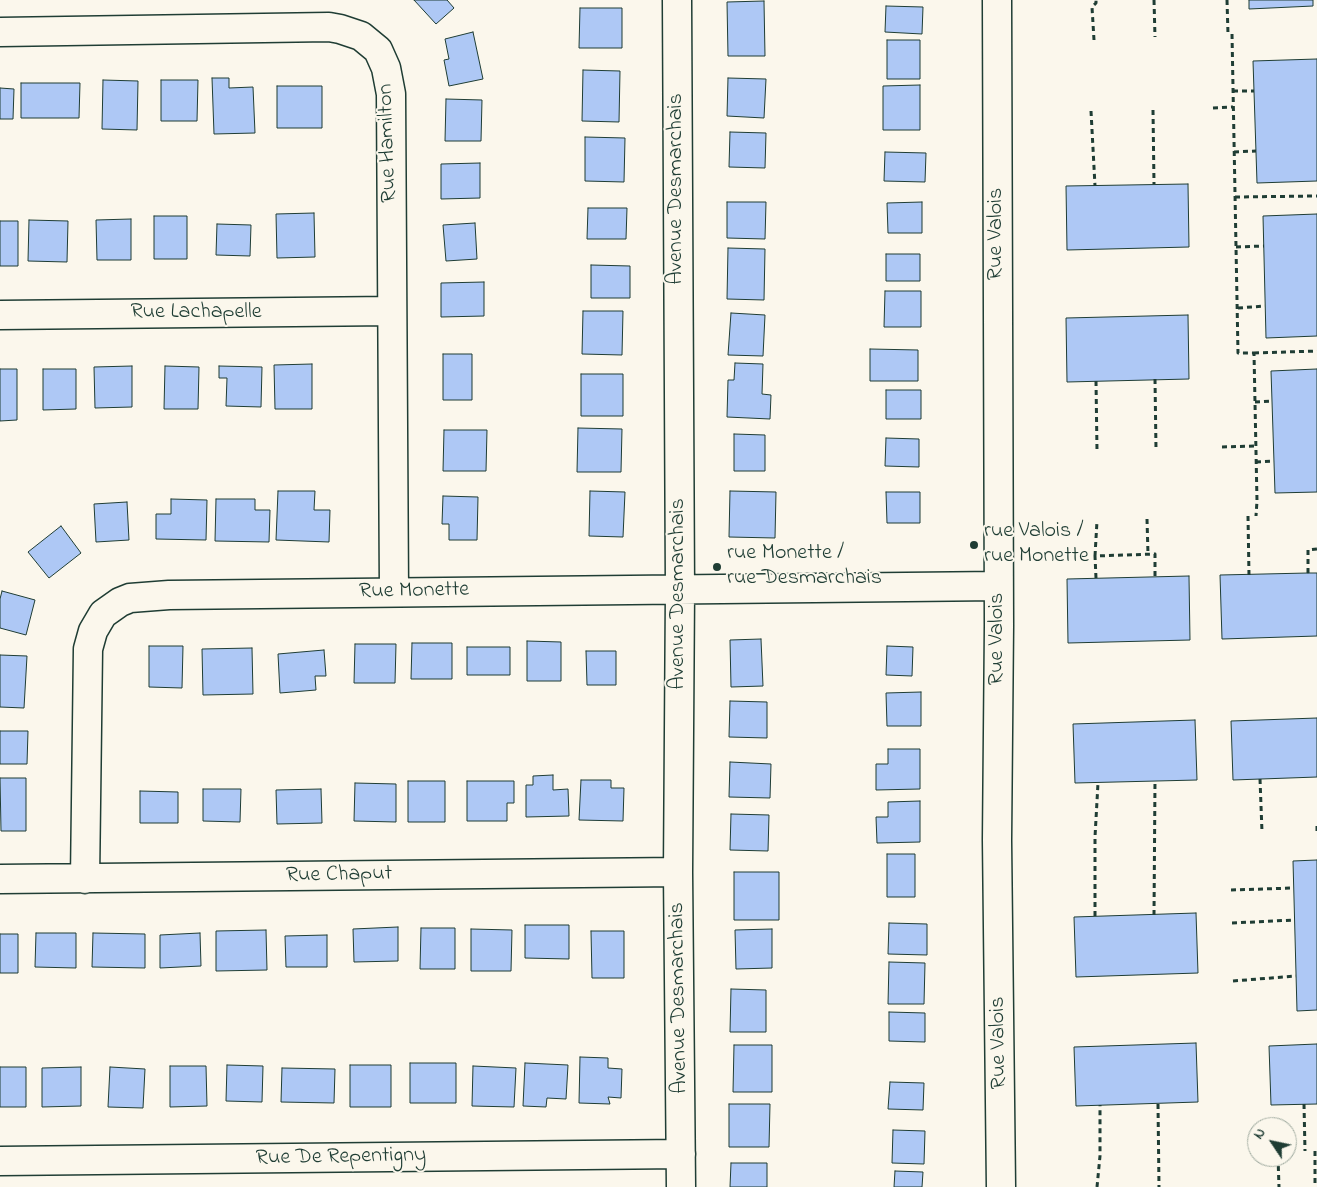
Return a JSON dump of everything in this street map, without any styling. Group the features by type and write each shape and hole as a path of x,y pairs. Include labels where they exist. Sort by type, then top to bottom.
{"street":[{"name":"Avenue Desmarchais","path":"677,0 680,590 678,872 681,1187"},
{"name":"Rue Valois","path":"996,0 997,840 1001,1187"},
{"name":"Rue Hamilton","path":"0,32 329,27 351,32 370,42 378,50 383,59 390,94 394,592"},
{"name":"Rue Lachapelle","path":"0,315 391,311"},
{"name":"Rue Monette","path":"86,879 87,660 90,640 97,622 103,614 120,602 130,598 143,596 394,592 998,586"},
{"name":"Rue Chaput","path":"0,879 678,872"},
{"name":"Rue De Repentigny","path":"0,1161 681,1154"}],"path":[{"path":"1094,40 1092,7 1096,0"},
{"path":"1154,0 1155,37"},
{"path":"1227,0 1233,91 1238,353 1317,351"},
{"path":"1233,91 1254,91"},
{"path":"1213,108 1233,107"},
{"path":"1152,110 1154,184"},
{"path":"1091,111 1094,186"},
{"path":"1234,152 1256,151"},
{"path":"1235,197 1317,196"},
{"path":"1236,246 1264,246"},
{"path":"1238,308 1265,306"},
{"path":"1254,353 1256,516"},
{"path":"1155,380 1156,449"},
{"path":"1096,381 1098,450"},
{"path":"1255,402 1272,401"},
{"path":"1222,447 1256,446"},
{"path":"1256,462 1274,462"},
{"path":"1248,516 1249,575"},
{"path":"1148,519 1148,554"},
{"path":"1096,521 1096,578"},
{"path":"1308,574 1308,550 1317,549"},
{"path":"1095,556 1155,554 1155,577"},
{"path":"1260,779 1262,832"},
{"path":"1154,915 1155,781"},
{"path":"1095,916 1095,837 1098,783"},
{"path":"1317,824 1317,831"},
{"path":"1231,890 1294,888"},
{"path":"1232,923 1295,920"},
{"path":"1234,981 1296,976"},
{"path":"1158,1104 1158,1187"},
{"path":"1304,1104 1305,1151"},
{"path":"1097,1187 1100,1156 1100,1106"},
{"path":"1315,1151 1315,1187"},
{"path":"1278,1167 1278,1187"}],"building":[{"path":"414,0 447,0 454,8 436,24"},
{"path":"1249,0 1313,0 1313,6 1249,9"},
{"path":"764,1 765,56 728,56 727,2"},
{"path":"886,6 923,7 922,34 885,32"},
{"path":"580,8 622,8 622,48 579,48"},
{"path":"473,32 483,79 449,86 444,60 449,59 445,39"},
{"path":"887,40 920,40 920,79 887,79"},
{"path":"1317,59 1317,181 1257,183 1253,61"},
{"path":"583,70 620,71 619,122 582,121"},
{"path":"212,78 229,78 229,88 253,87 255,133 214,134"},
{"path":"728,78 766,79 764,118 727,116"},
{"path":"103,80 138,81 137,130 102,129"},
{"path":"161,80 198,80 197,121 161,121"},
{"path":"21,83 80,83 79,118 21,118"},
{"path":"920,85 920,130 883,130 883,86"},
{"path":"277,86 322,86 322,128 277,128"},
{"path":"0,88 14,89 13,119 0,119"},
{"path":"446,99 482,100 481,141 445,141"},
{"path":"730,132 766,133 765,168 729,167"},
{"path":"585,137 625,138 624,182 585,181"},
{"path":"885,152 926,153 925,182 884,181"},
{"path":"480,163 480,198 441,199 441,164"},
{"path":"1188,184 1189,247 1067,250 1066,186"},
{"path":"727,202 766,202 765,239 727,238"},
{"path":"922,202 922,233 888,233 887,203"},
{"path":"588,208 627,208 626,239 587,239"},
{"path":"314,213 315,257 277,258 276,214"},
{"path":"1317,214 1317,336 1266,338 1263,216"},
{"path":"154,216 187,216 187,259 154,259"},
{"path":"131,219 131,260 97,260 96,220"},
{"path":"29,220 68,221 67,262 28,261"},
{"path":"0,221 18,221 18,266 0,266"},
{"path":"475,223 477,259 446,261 443,225"},
{"path":"217,224 251,225 250,256 216,255"},
{"path":"728,248 765,249 764,300 727,299"},
{"path":"886,254 920,254 920,281 886,281"},
{"path":"591,265 630,266 630,298 591,298"},
{"path":"484,282 484,316 441,317 441,283"},
{"path":"885,291 921,291 921,327 884,327"},
{"path":"583,311 623,311 622,355 582,354"},
{"path":"731,313 765,315 763,356 728,355"},
{"path":"1188,315 1189,379 1067,382 1066,318"},
{"path":"870,349 918,350 918,381 870,381"},
{"path":"443,354 472,354 472,400 443,400"},
{"path":"735,363 763,364 762,394 771,395 770,419 727,417 728,380 734,380"},
{"path":"312,364 312,409 275,409 274,365"},
{"path":"132,366 132,407 95,408 94,367"},
{"path":"165,366 199,367 198,409 164,409"},
{"path":"219,366 262,367 261,407 226,406 227,378 219,378"},
{"path":"0,369 17,369 17,420 0,421"},
{"path":"43,369 76,369 76,409 43,410"},
{"path":"1317,369 1317,492 1275,493 1271,371"},
{"path":"581,374 623,374 623,416 581,416"},
{"path":"886,390 921,390 921,419 886,419"},
{"path":"578,428 622,429 621,472 577,472"},
{"path":"444,430 487,430 486,471 443,471"},
{"path":"734,434 765,435 765,471 734,471"},
{"path":"886,438 919,439 919,467 885,466"},
{"path":"278,491 315,491 314,510 330,510 329,542 276,540"},
{"path":"590,491 625,492 623,537 589,536"},
{"path":"730,491 776,492 775,538 729,537"},
{"path":"886,492 920,492 920,523 887,523"},
{"path":"443,496 478,497 477,540 449,540 449,524 442,524"},
{"path":"171,499 207,500 206,540 156,539 156,514 171,514"},
{"path":"216,499 255,499 255,510 270,510 269,542 215,541"},
{"path":"127,502 129,540 96,542 94,504"},
{"path":"61,526 81,553 49,578 28,552"},
{"path":"1317,573 1317,636 1222,639 1220,575"},
{"path":"1189,576 1190,640 1068,643 1067,579"},
{"path":"2,591 35,600 26,635 0,628 0,599"},
{"path":"761,639 763,686 731,687 730,640"},
{"path":"527,641 561,642 561,681 527,681"},
{"path":"412,643 452,643 452,679 411,679"},
{"path":"355,644 396,644 395,683 354,683"},
{"path":"149,646 183,646 182,688 149,687"},
{"path":"887,646 913,647 912,676 886,675"},
{"path":"467,647 510,647 510,675 467,675"},
{"path":"252,648 253,694 203,695 202,649"},
{"path":"324,650 326,676 315,676 316,690 280,693 278,654"},
{"path":"586,651 616,651 616,685 587,685"},
{"path":"0,655 27,656 24,708 0,707"},
{"path":"921,692 921,726 887,726 886,693"},
{"path":"730,701 767,702 767,738 729,737"},
{"path":"1317,718 1317,777 1233,780 1231,721"},
{"path":"1195,720 1197,780 1075,783 1073,724"},
{"path":"0,731 28,731 27,764 0,764"},
{"path":"888,749 920,749 920,789 876,790 876,764 888,764"},
{"path":"730,762 771,764 770,798 729,797"},
{"path":"553,775 553,790 568,789 569,816 526,817 526,785 533,785 533,776"},
{"path":"0,778 26,778 26,831 1,831"},
{"path":"581,780 611,780 611,788 624,788 623,821 579,820"},
{"path":"408,781 445,781 445,822 408,822"},
{"path":"467,781 514,781 514,803 507,803 507,821 467,821"},
{"path":"355,783 396,784 396,822 354,821"},
{"path":"203,789 241,789 240,822 203,821"},
{"path":"321,789 322,823 277,824 276,790"},
{"path":"140,791 178,792 178,823 140,823"},
{"path":"920,801 920,842 877,843 876,817 888,817 888,802"},
{"path":"731,814 769,815 768,851 730,850"},
{"path":"887,854 915,854 915,897 887,897"},
{"path":"1317,860 1317,1010 1297,1011 1293,861"},
{"path":"734,872 779,872 779,920 734,920"},
{"path":"1196,913 1198,973 1076,977 1074,917"},
{"path":"889,923 927,924 927,955 888,954"},
{"path":"525,925 569,925 569,959 525,958"},
{"path":"398,927 398,961 354,962 353,929"},
{"path":"421,928 455,928 455,969 420,969"},
{"path":"471,929 512,930 511,971 471,971"},
{"path":"772,929 772,968 736,969 735,930"},
{"path":"266,930 267,970 216,971 216,931"},
{"path":"591,931 624,931 624,978 592,978"},
{"path":"36,933 76,933 76,968 35,967"},
{"path":"93,933 145,934 145,968 92,967"},
{"path":"200,933 201,966 160,968 160,935"},
{"path":"0,934 18,934 18,973 0,973"},
{"path":"327,935 327,967 286,967 285,936"},
{"path":"889,962 925,963 924,1004 888,1004"},
{"path":"731,989 766,990 766,1032 730,1032"},
{"path":"889,1012 925,1013 925,1042 889,1041"},
{"path":"1196,1043 1198,1102 1076,1106 1074,1047"},
{"path":"1317,1044 1317,1104 1271,1105 1269,1046"},
{"path":"734,1045 772,1045 772,1092 733,1092"},
{"path":"580,1057 608,1058 608,1068 622,1069 621,1098 608,1097 610,1104 579,1103"},
{"path":"410,1063 456,1063 456,1103 410,1103"},
{"path":"525,1063 568,1065 566,1099 547,1098 546,1107 523,1106"},
{"path":"227,1065 263,1066 262,1102 226,1101"},
{"path":"350,1065 391,1065 391,1107 350,1107"},
{"path":"170,1066 206,1066 207,1106 170,1107"},
{"path":"473,1066 516,1068 514,1107 472,1106"},
{"path":"0,1067 26,1067 26,1107 0,1107"},
{"path":"81,1067 81,1106 42,1107 42,1068"},
{"path":"110,1067 145,1069 143,1108 108,1107"},
{"path":"282,1068 335,1069 334,1103 281,1102"},
{"path":"890,1082 924,1083 923,1110 888,1109"},
{"path":"729,1104 770,1104 769,1147 729,1147"},
{"path":"893,1130 925,1131 924,1164 892,1163"},
{"path":"731,1163 767,1163 767,1187 730,1187"},
{"path":"895,1171 923,1172 922,1187 894,1187"}],"place":[{"name":"rue Valois / rue Monette","path":"974,545"},
{"name":"rue Monette / rue Desmarchais","path":"717,567"}]}
